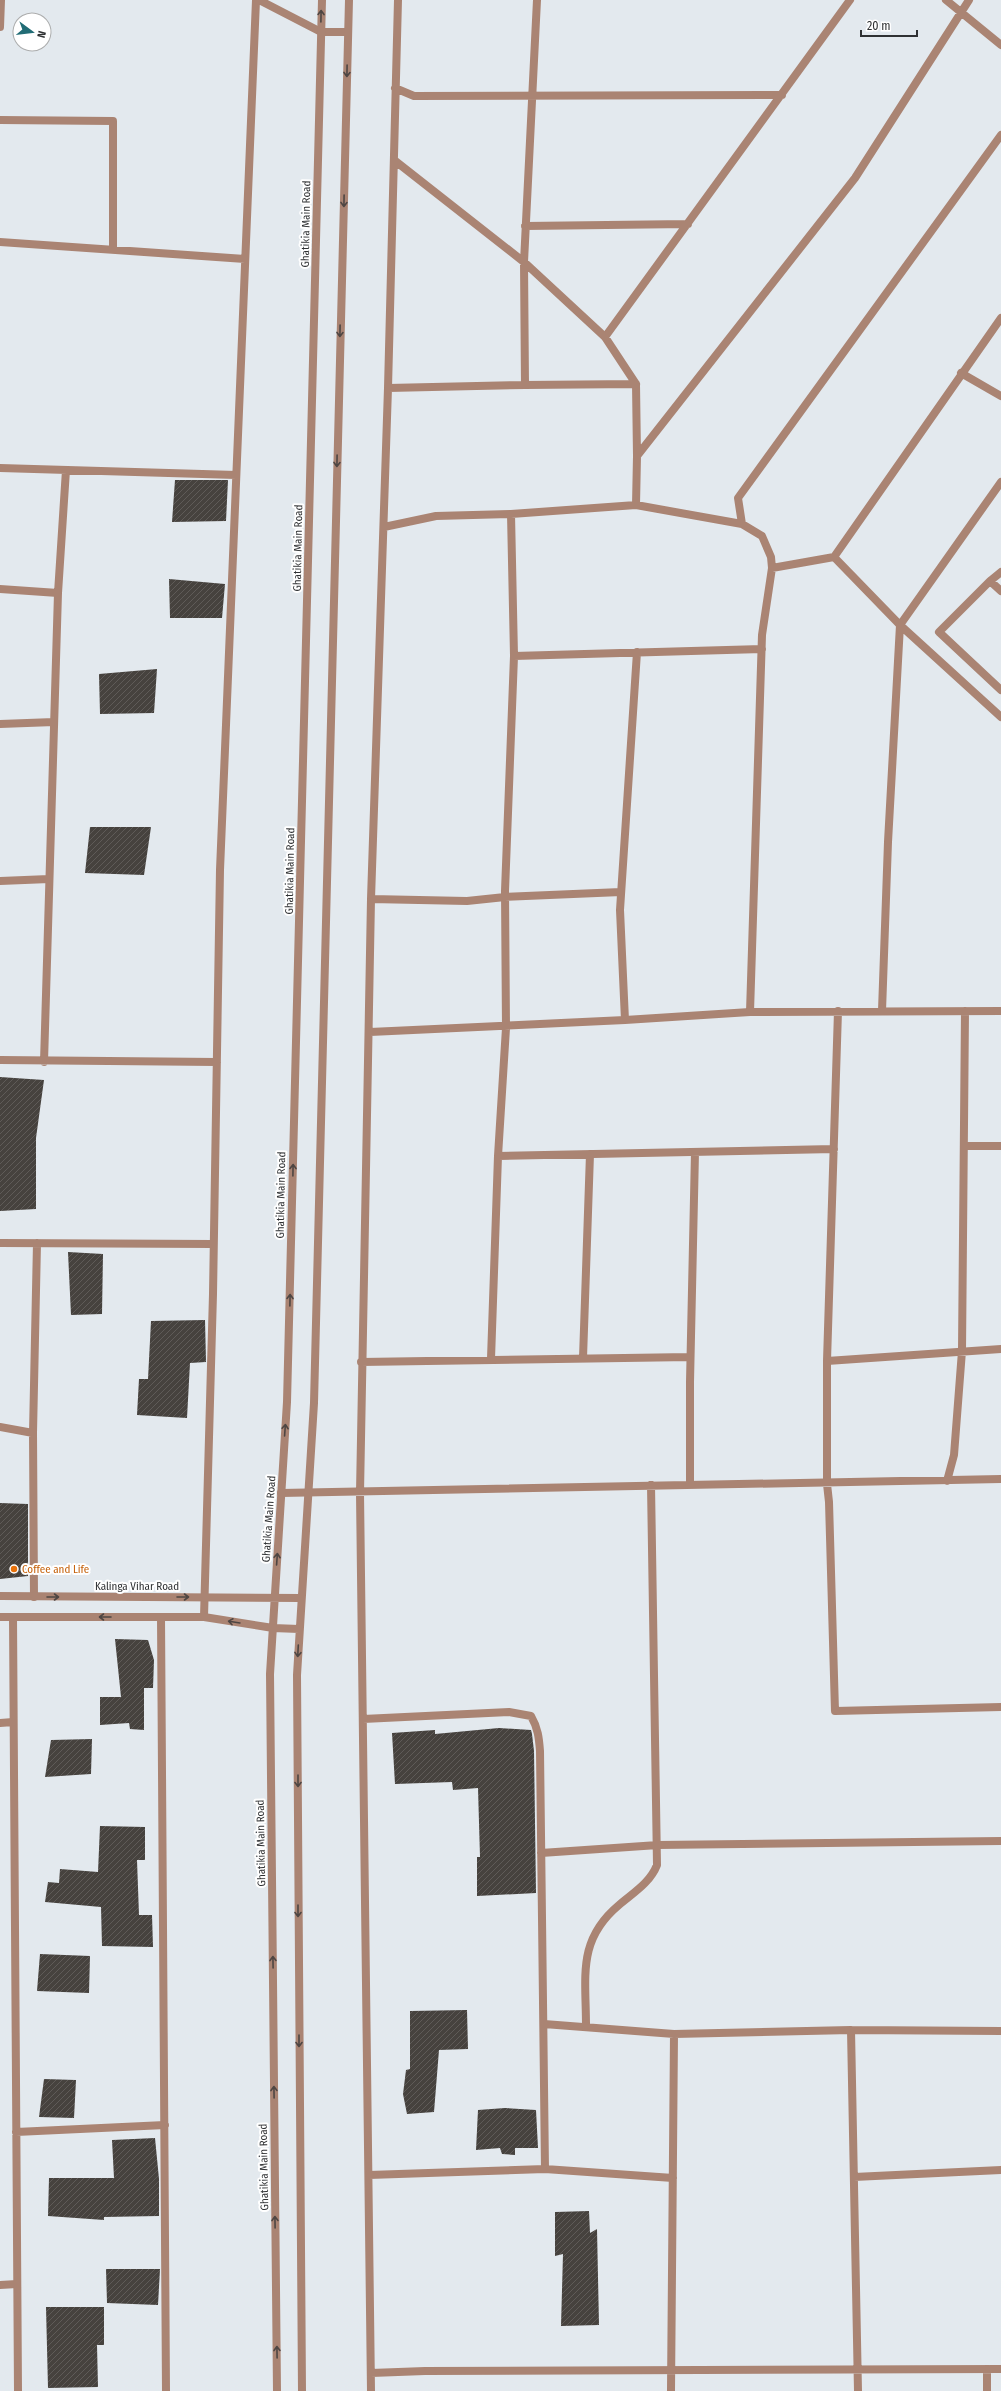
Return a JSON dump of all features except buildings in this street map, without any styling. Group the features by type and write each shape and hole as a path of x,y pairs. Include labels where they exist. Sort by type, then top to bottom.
{"street":[{"path":"0,27 1,0"},
{"path":"204,1617 220,870 256,0"},
{"path":"259,0 321,32 348,32"},
{"name":"Ghatikia Main Road","path":"277,2391 270,1674 287,1394 322,0"},
{"path":"302,2391 297,1675 315,1363 349,0"},
{"path":"372,2391 360,1493 361,1362 370,1032 371,899 384,527 398,0"},
{"path":"525,385 524,262 537,0"},
{"path":"606,337 850,0"},
{"path":"946,0 1001,45"},
{"path":"637,456 855,178 969,0"},
{"path":"395,88 414,96 532,94 782,94"},
{"path":"0,120 113,121 113,249"},
{"path":"742,524 738,498 1001,135"},
{"path":"394,160 524,262 606,337 636,384 636,505"},
{"path":"526,226 688,224"},
{"path":"0,242 245,259"},
{"path":"772,568 834,557 961,373 1001,318"},
{"path":"961,373 1001,396"},
{"path":"388,388 636,384"},
{"path":"0,468 236,475"},
{"path":"44,1062 58,593 66,470"},
{"path":"882,1011 888,842 900,625 1001,482"},
{"path":"384,527 436,516 511,514 636,505 742,524 762,536 771,557 772,568 762,649 750,1012"},
{"path":"491,1359 498,1156 506,1028 505,897 514,656 511,514"},
{"path":"834,557 900,625 1001,717"},
{"path":"1001,572 939,632 1001,690"},
{"path":"990,581 1001,591"},
{"path":"0,589 58,593"},
{"path":"514,656 762,649"},
{"path":"625,1020 622,892 637,652"},
{"path":"0,724 54,722"},
{"path":"0,881 49,879"},
{"path":"371,899 466,901 505,897 622,892"},
{"path":"838,1011 826,1361 827,1484 830,1510 835,1711 1001,1707"},
{"path":"947,1481 954,1455 962,1351 966,1146 965,1011"},
{"path":"370,1032 506,1028 750,1012 1001,1011"},
{"path":"0,1060 44,1062 216,1062"},
{"path":"966,1146 1001,1146"},
{"path":"498,1156 834,1149"},
{"path":"690,1484 690,1357 695,1152"},
{"path":"583,1358 590,1154"},
{"path":"0,1243 213,1244"},
{"path":"34,1597 33,1433 37,1243"},
{"path":"826,1361 1001,1349"},
{"path":"361,1362 690,1357"},
{"path":"0,1427 33,1433"},
{"path":"281,1493 360,1493 690,1484 827,1484 1001,1479"},
{"path":"586,2026 586,1964 588,1948 593,1934 604,1918 654,1874 657,1865 658,1845 651,1485"},
{"name":"Kalinga Vihar Road","path":"0,1596 301,1598"},
{"path":"0,1617 204,1617 273,1628 299,1629"},
{"path":"13,1617 18,2391"},
{"path":"161,1617 166,2391"},
{"path":"363,1719 509,1712 531,1716 538,1732 540,1751 545,2169"},
{"path":"0,1723 13,1722"},
{"path":"541,1853 658,1845 1001,1842"},
{"path":"544,2024 586,2026 674,2034 851,2030 1001,2031"},
{"path":"851,2030 858,2391"},
{"path":"671,2391 674,2034"},
{"path":"16,2132 164,2125"},
{"path":"369,2175 545,2169 673,2178"},
{"path":"854,2177 1001,2170"},
{"path":"0,2285 17,2284"},
{"path":"987,2369 987,2391"},
{"path":"371,2374 425,2371 1001,2369"}],"place":[{"name":"Coffee and Life","path":"14,1569"}]}
